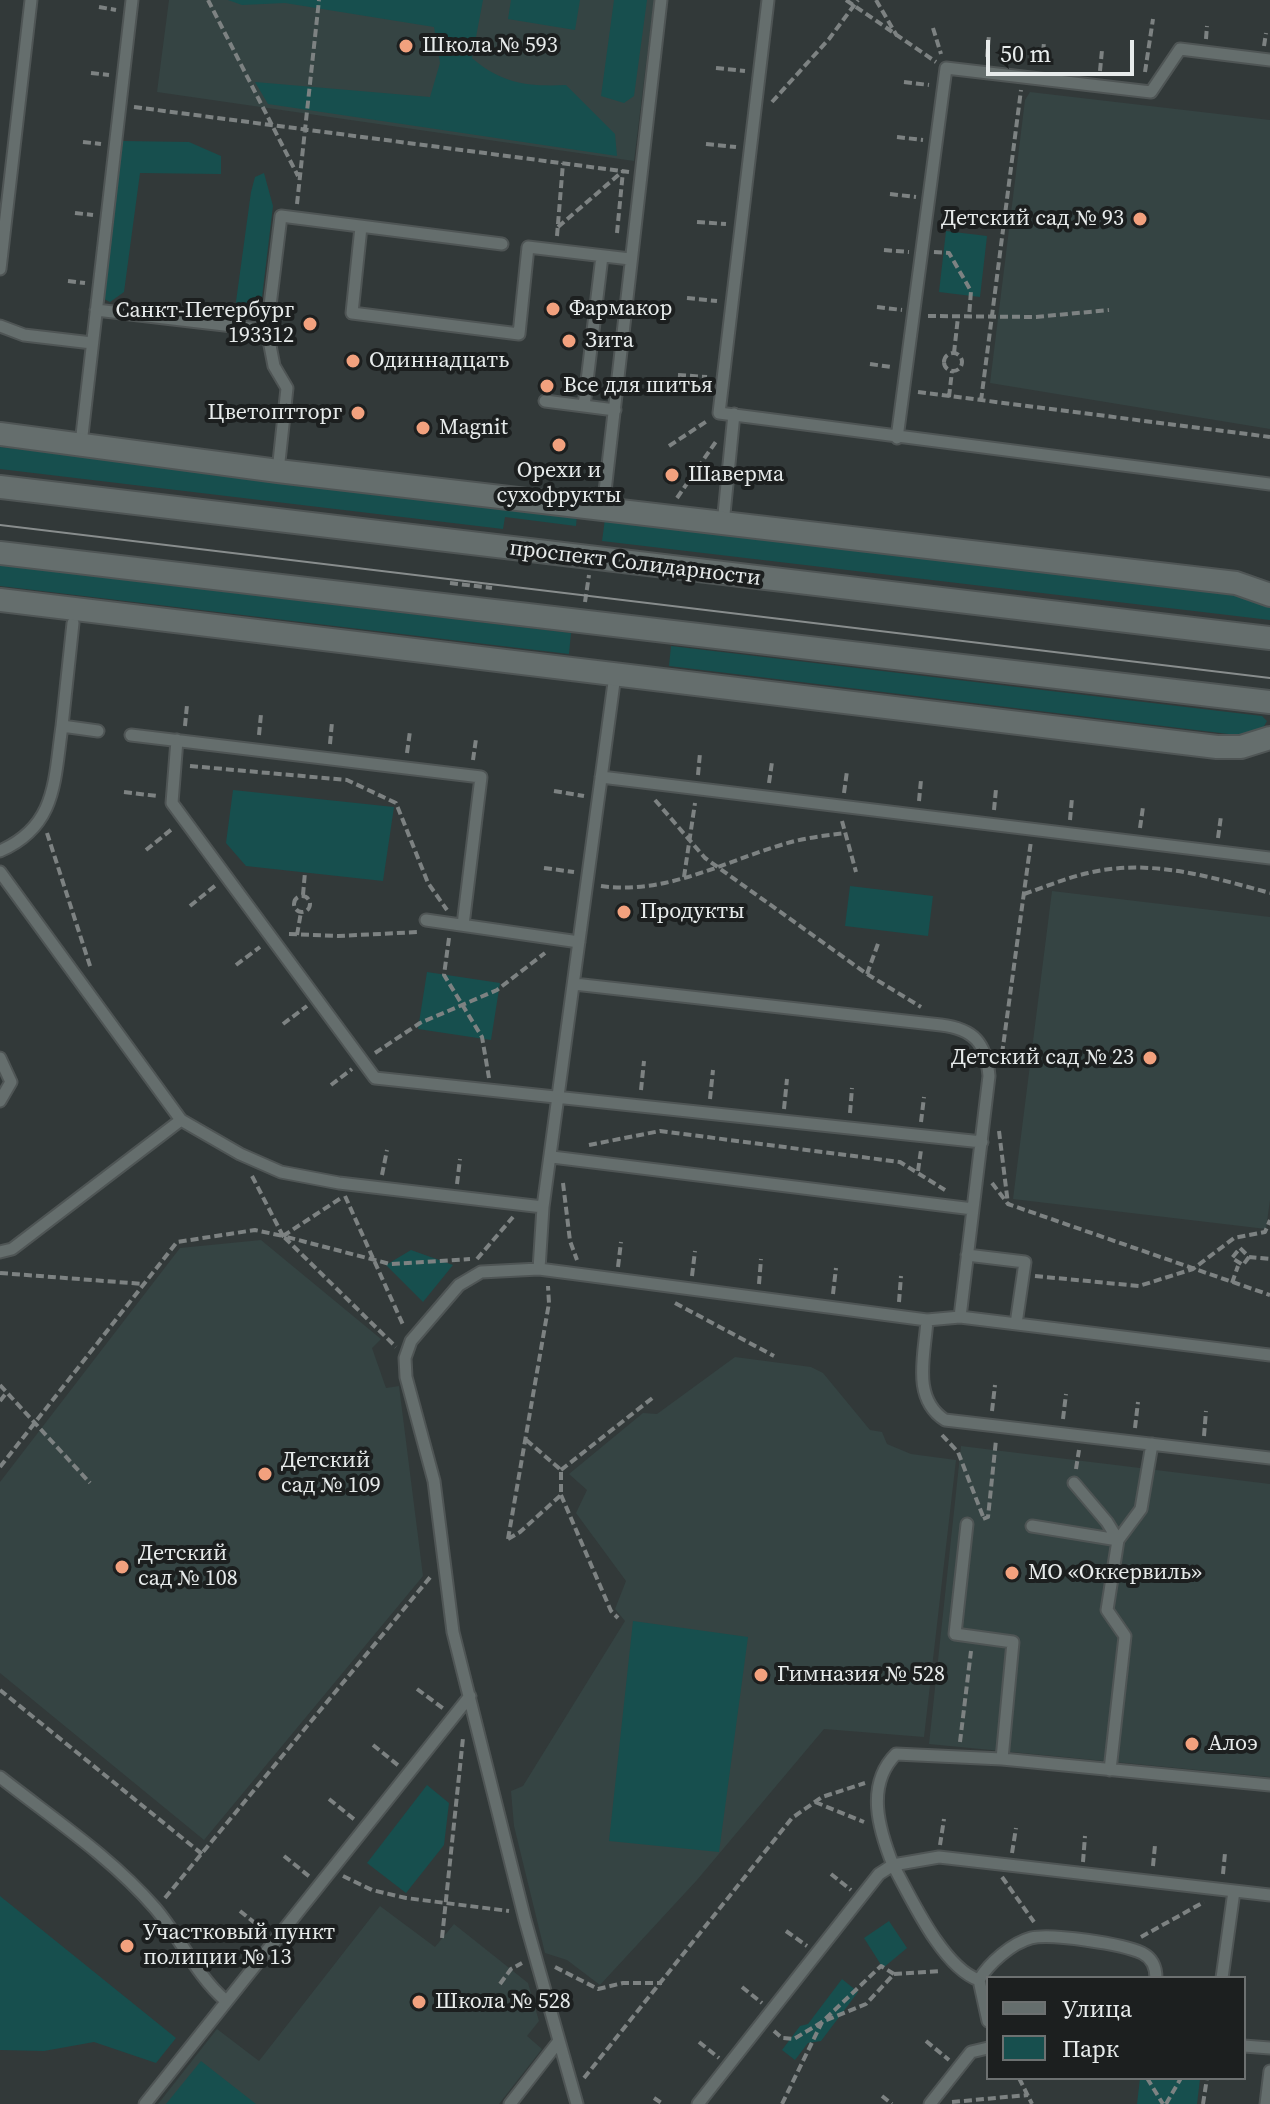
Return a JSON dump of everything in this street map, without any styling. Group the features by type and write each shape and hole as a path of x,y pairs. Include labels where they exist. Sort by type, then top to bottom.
{"street":[{"path":"0,434 723,525 1236,583 1270,595"},
{"name":"проспект Солидарности","path":"0,487 1270,638"},
{"path":"0,553 1270,702"},
{"path":"0,600 1217,747 1241,747 1270,738"}],"lane":[{"path":"0,269 31,0"},
{"path":"81,444 132,0"},
{"path":"603,509 661,0"},
{"path":"768,0 719,413 1270,484"},
{"path":"897,438 946,68 1151,92 1180,49 1270,60"},
{"path":"278,471 287,388 274,366 267,330 281,216 502,244"},
{"path":"361,227 352,313 519,334 528,247 630,259"},
{"path":"584,406 602,256"},
{"path":"96,310 267,330"},
{"path":"0,326 24,335 92,343"},
{"path":"545,401 615,410"},
{"path":"723,525 734,414"},
{"path":"0,851 23,841 43,819 52,794 73,623"},
{"path":"539,1269 543,1207 557,1158 559,1098 615,675"},
{"path":"62,726 98,731"},
{"path":"131,735 481,777 457,924"},
{"path":"180,741 172,803 375,1078 982,1142"},
{"path":"601,777 1270,858"},
{"path":"0,872 181,1120 240,1154 281,1172 339,1183 543,1207"},
{"path":"426,920 579,942"},
{"path":"574,984 963,1028 980,1040 987,1056 989,1076 960,1317"},
{"path":"0,1058 11,1082 0,1101"},
{"path":"0,1252 12,1249 181,1120"},
{"path":"557,1158 973,1209"},
{"path":"967,1255 1025,1262 1016,1324"},
{"path":"575,2098 525,1920 453,1632 434,1481 406,1377 405,1358 411,1341 459,1285 481,1272 539,1269 927,1320 960,1317 1270,1355"},
{"path":"927,1320 925,1401 933,1412 945,1420 1270,1458"},
{"path":"1110,1770 1125,1636 1107,1610 1118,1540 1141,1509 1152,1444"},
{"path":"1074,1483 1118,1540"},
{"path":"967,1524 955,1634 1013,1642 1002,1759"},
{"path":"1032,1526 1118,1540"},
{"path":"145,2104 470,1696"},
{"path":"986,2012 979,1980 960,1969 928,1928 893,1865 879,1830 877,1805 883,1777 887,1763 896,1754 1002,1759 1270,1785"},
{"path":"0,1777 129,1880 156,1909 210,1987 225,2000"},
{"path":"698,2104 879,1874 893,1865 939,1857 1270,1895"},
{"path":"1222,1976 1234,1891"},
{"path":"979,1980 994,1961 1023,1941 1045,1937 1122,1947 1151,1960 1155,1976"},
{"path":"510,2104 559,2041"},
{"path":"1246,2046 1270,2048"},
{"path":"930,2104 971,2052 986,2048"},
{"path":"1266,2104 1270,2071"}],"path":[{"path":"208,0 267,122 299,178"},
{"path":"295,218 319,0"},
{"path":"846,0 946,68"},
{"path":"754,121 858,0"},
{"path":"876,0 898,38"},
{"path":"1142,91 1153,19"},
{"path":"933,28 946,68"},
{"path":"986,72 989,35"},
{"path":"1041,79 1044,42"},
{"path":"1098,86 1102,50"},
{"path":"716,68 760,73"},
{"path":"981,401 1022,77"},
{"path":"904,82 943,86"},
{"path":"120,105 305,127 640,174"},
{"path":"897,137 936,141"},
{"path":"706,144 751,148"},
{"path":"556,250 563,163"},
{"path":"558,227 623,171"},
{"path":"890,194 929,198"},
{"path":"697,222 741,225"},
{"path":"884,250 949,253 971,291 969,317"},
{"path":"687,298 732,303"},
{"path":"877,307 914,314 958,317 1036,317 1109,310"},
{"path":"949,397 952,371 944,361 954,353 958,317"},
{"path":"952,371 963,363 954,353"},
{"path":"870,364 906,369"},
{"path":"678,375 723,378"},
{"path":"903,391 1270,437"},
{"path":"669,446 719,413"},
{"path":"677,498 734,414"},
{"path":"585,603 589,572"},
{"path":"180,741 187,705"},
{"path":"257,750 261,714"},
{"path":"329,759 332,722"},
{"path":"405,768 410,731"},
{"path":"471,776 476,739"},
{"path":"684,877 700,753"},
{"path":"767,798 772,762"},
{"path":"175,765 347,780 396,803 428,883 457,924 444,975 482,1037 492,1090"},
{"path":"918,815 921,780"},
{"path":"642,782 689,843 718,868 867,974 933,1015 941,1025"},
{"path":"992,824 996,789"},
{"path":"554,791 598,798"},
{"path":"124,792 172,797"},
{"path":"1068,833 1072,798"},
{"path":"1139,842 1143,807"},
{"path":"1216,852 1221,816"},
{"path":"43,819 99,994 96,1003"},
{"path":"146,850 184,820"},
{"path":"1000,1065 1033,829"},
{"path":"544,868 625,889 718,868 795,841 845,833"},
{"path":"1024,894 1089,873 1136,867 1193,873 1270,893"},
{"path":"297,935 301,912 310,905 303,895 305,872"},
{"path":"190,906 227,877"},
{"path":"301,912 293,905 294,900 303,895"},
{"path":"236,965 279,934 419,933 426,920"},
{"path":"331,1085 420,1023 497,990 538,962 557,939"},
{"path":"867,974 879,941"},
{"path":"283,1024 317,999"},
{"path":"639,1106 644,1061"},
{"path":"709,1113 713,1070"},
{"path":"783,1121 787,1079"},
{"path":"849,1128 852,1088"},
{"path":"918,1171 924,1097"},
{"path":"997,1117 1008,1204"},
{"path":"582,1275 570,1241 557,1158 568,1149 660,1131 900,1162 973,1209"},
{"path":"381,1187 387,1150"},
{"path":"240,1154 283,1236 405,1358"},
{"path":"455,1197 460,1159"},
{"path":"978,1165 1008,1204 1270,1295"},
{"path":"339,1183 411,1341"},
{"path":"283,1236 345,1196"},
{"path":"0,1467 177,1242 255,1230 390,1264 477,1259 522,1205"},
{"path":"1023,1274 1139,1286 1193,1269 1234,1238 1265,1232 1270,1220"},
{"path":"617,1280 621,1242"},
{"path":"1238,1265 1232,1258 1235,1250 1244,1249 1249,1257"},
{"path":"690,1289 695,1251"},
{"path":"1249,1257 1270,1259"},
{"path":"1238,1265 1243,1265 1249,1257"},
{"path":"477,1259 481,1272"},
{"path":"757,1298 761,1259"},
{"path":"1232,1283 1238,1265"},
{"path":"831,1307 836,1268"},
{"path":"539,1269 547,1283 549,1303 508,1539 561,1495"},
{"path":"0,1273 144,1284"},
{"path":"898,1316 901,1276"},
{"path":"655,1285 675,1303 774,1356"},
{"path":"527,1383 536,1385"},
{"path":"0,1385 90,1483"},
{"path":"967,1524 988,1517 995,1385"},
{"path":"0,1401 7,1392"},
{"path":"1062,1433 1066,1394"},
{"path":"561,1470 655,1396"},
{"path":"1133,1442 1138,1402"},
{"path":"1202,1450 1206,1411"},
{"path":"937,1430 958,1452 984,1519"},
{"path":"1074,1483 1082,1436"},
{"path":"524,1438 561,1470 561,1495 611,1611 618,1618"},
{"path":"156,1909 445,1559"},
{"path":"958,1756 973,1636"},
{"path":"417,1689 453,1717"},
{"path":"0,1690 202,1854"},
{"path":"442,1938 443,1906 470,1696"},
{"path":"373,1745 408,1773"},
{"path":"575,2098 792,1818 815,1802 883,1777"},
{"path":"329,1799 364,1827"},
{"path":"815,1802 840,1810 879,1830"},
{"path":"939,1857 944,1819"},
{"path":"1016,1828 1003,1878 1045,1937"},
{"path":"1081,1873 1085,1836"},
{"path":"1151,1881 1155,1845"},
{"path":"1122,1947 1210,1899 1221,1889 1225,1853"},
{"path":"284,1856 319,1884"},
{"path":"330,1870 372,1890 443,1906 508,1911 525,1920"},
{"path":"831,1874 860,1898"},
{"path":"240,1911 275,1938"},
{"path":"786,1931 816,1954"},
{"path":"500,1984 511,1969 536,1957 598,1989 623,1983 662,1983"},
{"path":"782,2104 822,2022 881,1966 894,1974 960,1969"},
{"path":"762,2022 782,2038 794,2039 822,2022 866,2004 894,1974"},
{"path":"742,1987 771,2011"},
{"path":"926,2041 958,2067"},
{"path":"699,2042 729,2065"},
{"path":"1020,2080 1032,2104"},
{"path":"1148,2080 1164,2104 1180,2080"},
{"path":"1203,2104 1207,2080"},
{"path":"930,2104 1028,2095"},
{"path":"882,2096 892,2104"},
{"path":"654,2098 663,2104"}],"shaded area":[{"name":"Школа № 593","path":"169,0 654,0 634,161 157,92"},
{"name":"Детский сад № 93","path":"1030,92 1270,120 1270,429 990,383 1025,100"},
{"name":"Детский сад № 23","path":"1052,891 1270,917 1270,1200 1266,1229 1013,1199"},
{"path":"261,1240 381,1339 372,1348 386,1388 399,1386 423,1576 204,1840 0,1673 0,1482 180,1248"},
{"name":"Гимназия № 528","path":"735,1357 811,1367 823,1373 870,1430 882,1432 887,1444 911,1454 956,1460 924,1737 824,1729 697,1880 600,1985 567,1960 545,1953 514,1826 511,1791 523,1786 625,1621 615,1609 626,1581 576,1513 587,1490 569,1474 643,1413 657,1414"},
{"path":"961,1446 1270,1484 1270,1777 929,1744"},
{"name":"Школа № 528","path":"380,1906 435,1947 454,1924 528,1983 539,2021 527,2036 542,2049 499,2104 158,2104 217,2029 259,2061"}],"green space":[{"path":"228,0 483,0 472,58 493,73 515,82 566,85 615,134 617,156 268,104 255,82 430,97 440,63 434,27 285,3 242,5"},
{"path":"511,0 580,0 575,30 508,19"},
{"path":"614,0 647,0 634,96 624,103 601,96"},
{"path":"123,141 189,142 221,156 221,174 140,173 124,292 110,302 100,297"},
{"path":"264,173 273,206 260,314 235,309 251,192 255,177"},
{"path":"946,231 987,236 980,297 939,292"},
{"path":"0,447 577,515 576,526 505,517 503,529 0,469"},
{"path":"605,519 1234,593 1270,604 1270,620 602,541"},
{"path":"0,565 571,633 569,654 0,586"},
{"path":"671,646 1262,716 1267,721 1263,728 1237,735 669,666"},
{"path":"233,790 394,807 383,881 246,866 226,843"},
{"path":"850,886 933,896 928,936 845,926"},
{"path":"427,972 500,983 491,1040 418,1029"},
{"path":"411,1250 453,1265 423,1302 386,1265"},
{"path":"633,1621 748,1637 719,1852 609,1841"},
{"path":"427,1785 449,1803 444,1845 406,1893 367,1863"},
{"path":"0,1896 176,2038 156,2063 94,2042 44,2051 0,2050"},
{"path":"889,1921 907,1948 883,1968 864,1938"},
{"path":"842,1979 858,1992 821,2041 808,2043 795,2060 782,2050 800,2026 808,2024"},
{"path":"201,2061 256,2104 166,2104"},
{"path":"1140,2080 1200,2080 1197,2104 1137,2104"}],"tram line":[{"path":"0,525 1270,678"}],"place":[{"name":"Школа № 593","path":"406,46"},
{"name":"Детский сад № 93","path":"1140,219"},
{"name":"Фармакор","path":"553,309"},
{"name":"Санкт-Петербург 193312","path":"310,324"},
{"name":"Зита","path":"569,341"},
{"name":"Одиннадцать","path":"353,361"},
{"name":"Все для шитья","path":"547,386"},
{"name":"Цветоптторг","path":"358,413"},
{"name":"Magnit","path":"423,428"},
{"name":"Орехи и сухофрукты","path":"559,445"},
{"name":"Шаверма","path":"672,475"},
{"name":"Продукты","path":"624,912"},
{"name":"Детский сад № 23","path":"1150,1058"},
{"name":"Детский сад № 109","path":"265,1474"},
{"name":"Детский сад № 108","path":"122,1567"},
{"name":"МО «Оккервиль»","path":"1012,1573"},
{"name":"Гимназия № 528","path":"761,1675"},
{"name":"Алоэ","path":"1192,1744"},
{"name":"Участковый пункт полиции № 13","path":"127,1946"},
{"name":"Школа № 528","path":"419,2002"}]}
